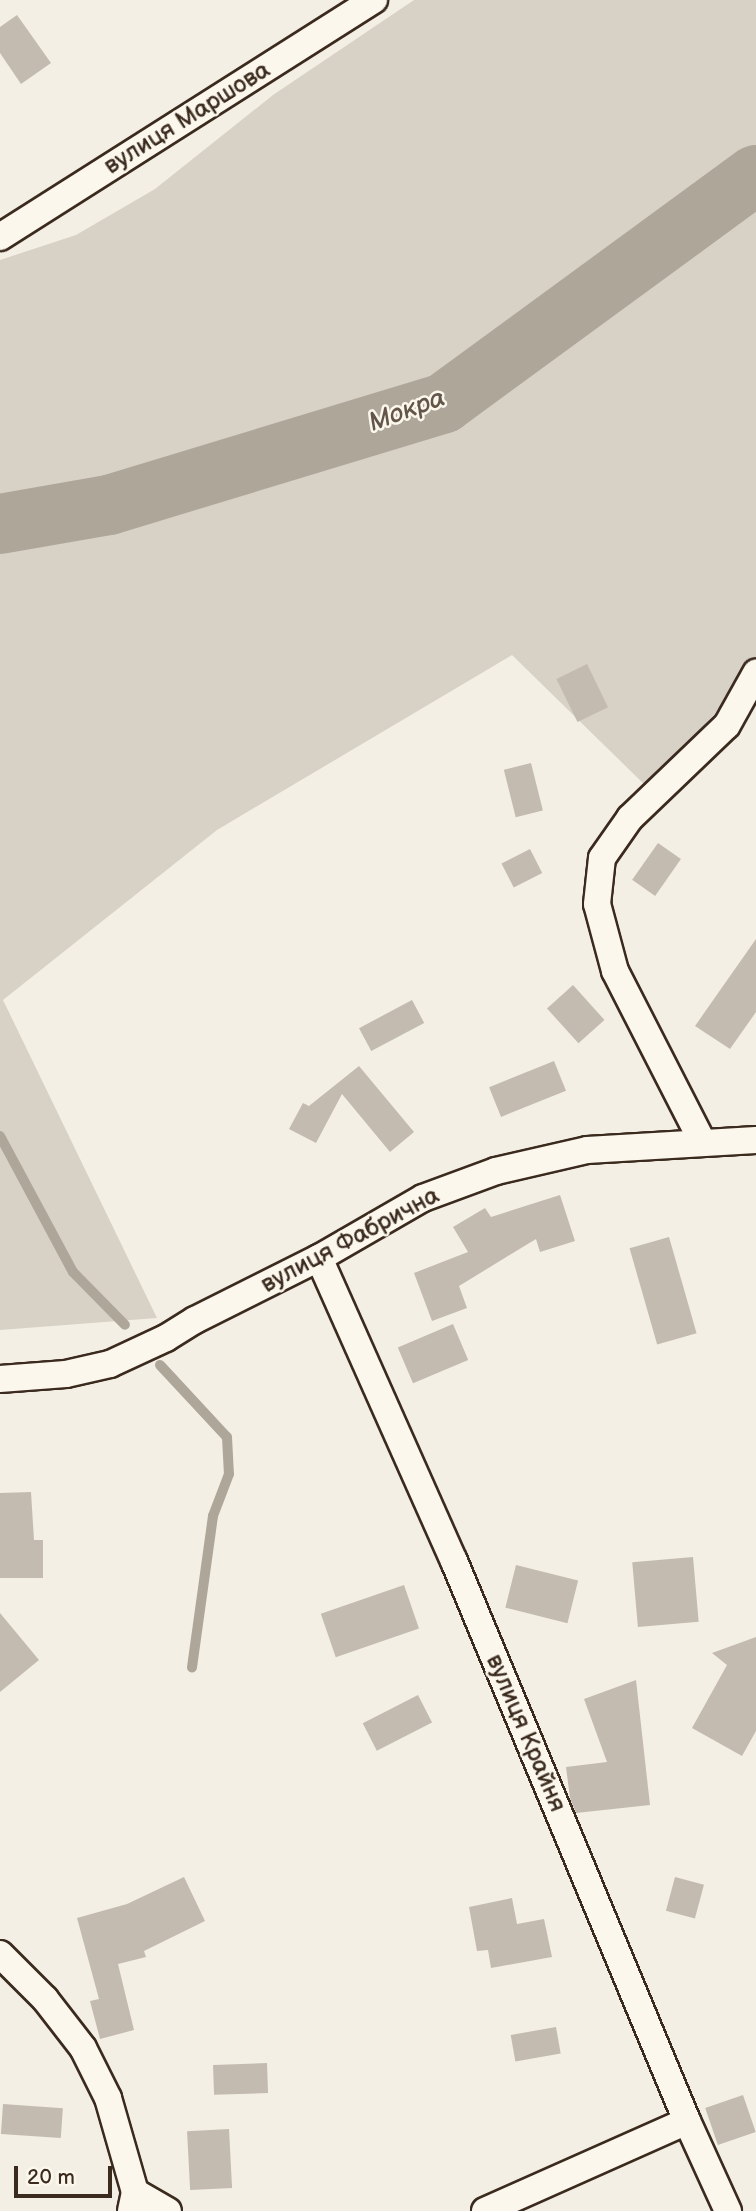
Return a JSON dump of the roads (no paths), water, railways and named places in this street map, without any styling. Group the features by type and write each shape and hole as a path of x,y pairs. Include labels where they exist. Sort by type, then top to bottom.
{"street":[{"name":"вулиця Маршова","path":"0,237 374,0"},
{"path":"703,1143 615,971 597,904 601,858 630,818 727,725 756,673"},
{"name":"вулиця Фабрична","path":"0,1379 66,1374 110,1364 166,1338 195,1320 318,1258 424,1198 496,1171 587,1150 756,1140"},
{"name":"вулиця Крайня","path":"318,1258 454,1561 687,2121 728,2211"},
{"path":"0,1954 45,1998 83,2048 108,2098 133,2201 168,2211"},
{"path":"485,2211 687,2121"}],"waterway":[{"name":"Мокра","path":"0,524 109,505 444,403 756,175"},
{"path":"0,1136 73,1272 125,1325"},
{"path":"160,1365 227,1437 229,1474 213,1516 192,1668"}]}
